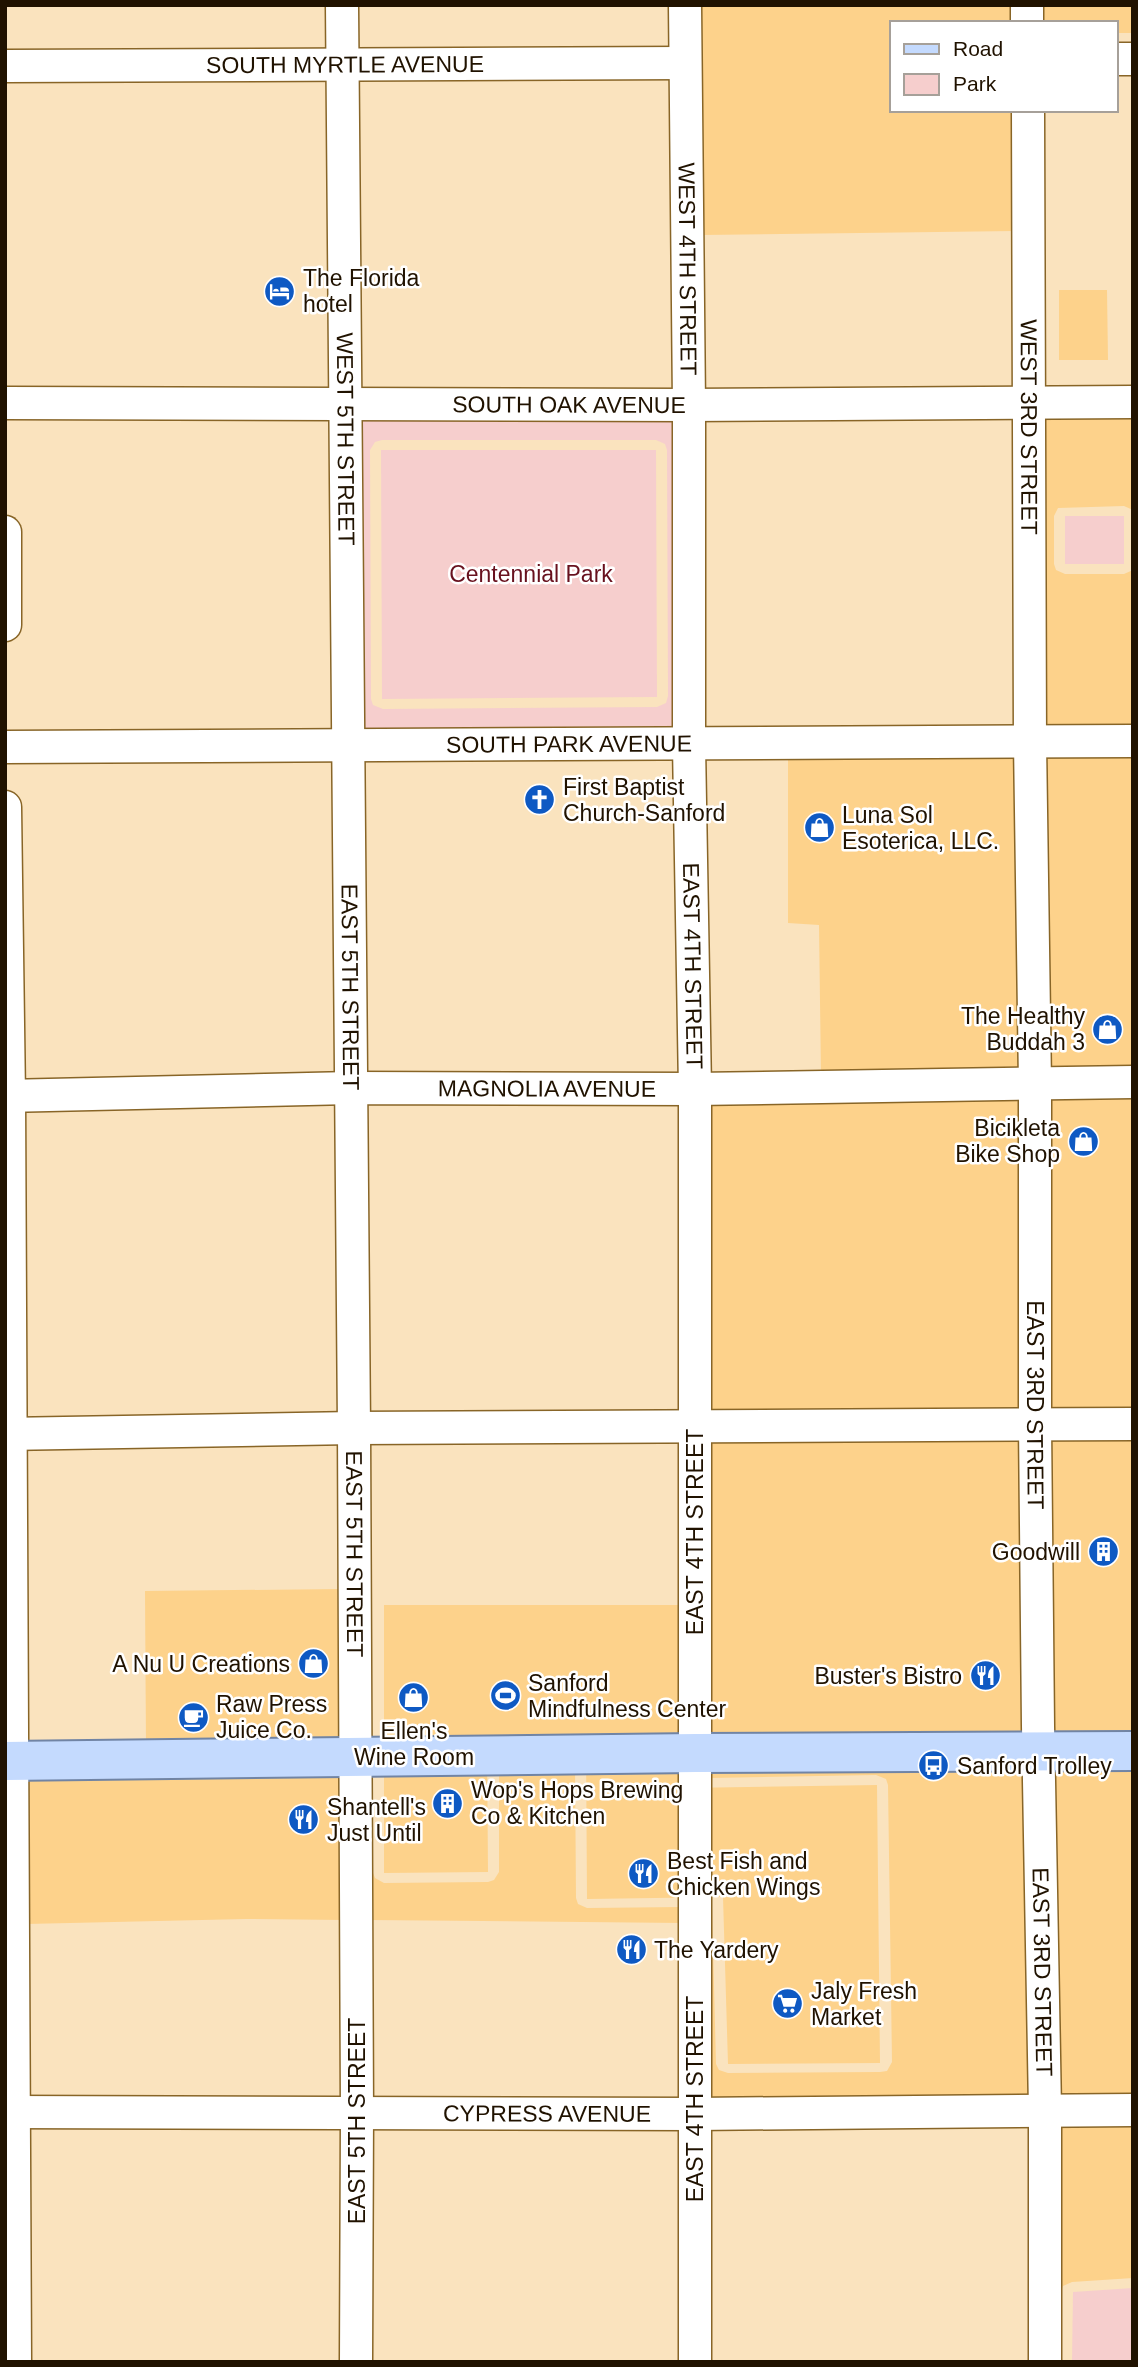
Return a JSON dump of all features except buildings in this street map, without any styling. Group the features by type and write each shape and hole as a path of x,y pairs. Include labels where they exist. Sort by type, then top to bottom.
{"main road":[{"path":"9,1761 1133,1751"}],"street":[{"name":"WEST 5TH STREET","path":"342,5 348,746"},
{"name":"WEST 4TH STREET","path":"685,5 689,745"},
{"name":"SOUTH MYRTLE AVENUE","path":"5,66 685,63"},
{"name":"WEST 3RD STREET","path":"1028,112 1030,742"},
{"name":"SOUTH OAK AVENUE","path":"5,403 689,405 1133,402"},
{"path":"5,532 5,625"},
{"name":"SOUTH PARK AVENUE","path":"5,747 1133,741"},
{"name":"EAST 3RD STREET","path":"1030,742 1035,1084 1035,1424 1045,2109 1045,2362"},
{"name":"EAST 4TH STREET","path":"689,745 695,1089 695,2362"},
{"name":"EAST 5TH STREET","path":"348,746 354,1428 356,2362"},
{"path":"5,807 9,2112 15,2362"},
{"name":"MAGNOLIA AVENUE","path":"7,1096 351,1088 695,1089 1133,1082"},
{"path":"8,1434 354,1428 1133,1424"},
{"name":"CYPRESS AVENUE","path":"9,2112 695,2114 1133,2109"}],"shaded area":[{"path":"698,5 1013,5 1013,21 890,21 890,112 1014,112 1015,231 701,235"},
{"path":"1040,5 1133,5 1133,33 1117,33 1117,21 1040,21"},
{"path":"1059,290 1107,290 1108,360 1059,360"},
{"path":"1133,413 1133,510 1124,506 1058,508 1054,516 1054,564 1056,570 1065,574 1124,574 1133,570 1133,730 1043,731 1042,414"},
{"path":"1133,753 1133,1071 1049,1072 1043,754"},
{"path":"1017,754 1022,1073 821,1076 819,925 788,923 788,755"},
{"path":"1133,1094 1133,1413 1048,1412 1049,1095"},
{"path":"1022,1096 1022,1412 708,1414 708,1100"},
{"path":"1022,1435 1025,1740 710,1741 708,1438"},
{"path":"1049,1435 1133,1436 1133,1739 1052,1739"},
{"path":"341,1589 342,1746 146,1748 145,1591"},
{"path":"384,1605 684,1605 683,1788 877,1785 880,2063 728,2064 723,1897 587,1899 586,1742 487,1743 488,1872 384,1873"},
{"path":"1133,1762 1133,2098 1058,2098 1052,1763"},
{"path":"1026,1763 1032,2098 708,2102 710,1907 716,2064 719,2070 728,2073 880,2072 887,2071 892,2062 886,1779 876,1775 710,1778 710,1765"},
{"path":"575,1766 578,1904 587,1908 683,1907 683,1923 369,1920 368,1769 373,1769 375,1878 384,1883 488,1882 494,1880 499,1872 499,1767"},
{"path":"342,1770 343,1920 246,1919 26,1924 26,1773"},
{"path":"1058,2121 1133,2121 1133,2278 1072,2282 1063,2286 1061,2362 1058,2362"}],"green space":[{"path":"360,416 676,417 675,733 361,734","holes":["656,440 665,444 667,450 666,703 657,707 383,709 373,705 370,450 375,442"]},
{"name":"Centennial Park","path":"381,450 656,450 657,697 382,699"},
{"path":"1065,516 1124,516 1124,564 1065,564"},
{"path":"1133,2288 1133,2362 1072,2362 1073,2292"}],"place":[{"name":"The Florida hotel","path":"280,291"},
{"name":"First Baptist Church-Sanford","path":"540,800"},
{"name":"Luna Sol Esoterica, LLC.","path":"819,828"},
{"name":"The Healthy Buddah 3","path":"1108,1029"},
{"name":"Bicikleta Bike Shop","path":"1083,1141"},
{"name":"Goodwill","path":"1103,1552"},
{"name":"A Nu U Creations","path":"313,1664"},
{"name":"Buster's Bistro","path":"985,1676"},
{"name":"Sanford Mindfulness Center","path":"505,1696"},
{"name":"Ellen's Wine Room","path":"414,1697"},
{"name":"Raw Press Juice Co.","path":"193,1717"},
{"name":"Sanford Trolley","path":"934,1766"},
{"name":"Wop's Hops Brewing Co & Kitchen","path":"448,1803"},
{"name":"Shantell's Just Until","path":"304,1820"},
{"name":"Best Fish and Chicken Wings","path":"644,1874"},
{"name":"The Yardery","path":"631,1950"},
{"name":"Jaly Fresh Market","path":"788,2004"}]}
